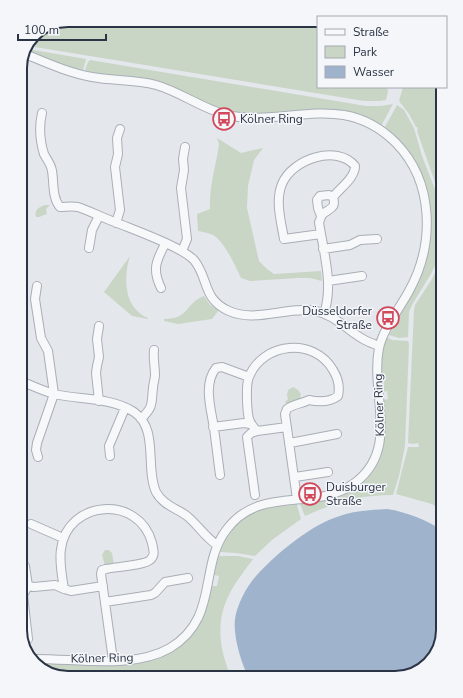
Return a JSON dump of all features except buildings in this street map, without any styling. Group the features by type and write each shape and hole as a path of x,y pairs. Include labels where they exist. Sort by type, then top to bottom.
{"street":[{"name":"Kölner Ring","path":"29,55 80,75 146,83 168,88 210,110 225,115 243,117 331,113 350,116 371,124 394,141 408,157 418,174 424,191 427,214 424,255 418,272 411,288 379,346 378,376 381,427 380,442 375,459 368,471 345,489 330,495 277,501 250,509 240,516 229,526 218,545 207,594 202,610 195,624 180,642 167,650 141,658 113,660 39,659"},
{"path":"42,113 40,124 44,152 52,170 55,200 60,207 77,207 182,251 192,258 198,266 206,288 212,298 228,311 237,314 250,315 297,309 324,313 362,338 379,346"},
{"path":"116,223 120,210 115,167 118,154 117,138 120,129"},
{"path":"182,251 187,240 181,188 184,170 183,159 185,147"},
{"path":"321,216 332,209 334,205 333,197 355,170 355,166 352,162 332,156 320,156 310,159 294,167 282,185 278,203 284,239 321,234"},
{"path":"324,313 328,302 328,282 319,222 321,216 317,200 320,196 325,195 333,197"},
{"path":"89,248 92,230 99,216"},
{"path":"323,249 350,245 360,240 377,239"},
{"path":"161,288 156,279 155,270 157,261 165,244"},
{"path":"328,282 362,276"},
{"path":"37,286 35,298 41,338 48,351 54,394 37,443 36,450 38,457"},
{"path":"99,326 97,339 99,357 96,373 99,401"},
{"path":"250,424 246,390 249,377 259,361 271,352 287,348 298,348 310,351 322,357 332,368 340,389 338,396 334,399 316,402 308,400 302,404 292,405 286,409 285,414 297,499"},
{"path":"141,419 152,405 155,376 153,360 154,350"},
{"path":"220,475 209,392 212,373 216,368 222,367 249,377"},
{"path":"27,384 54,394 113,404 134,412 141,419 149,438 153,480 156,491 166,505 186,516 196,524 209,540 218,545"},
{"path":"110,456 109,446 125,408"},
{"path":"214,427 244,423 250,424 257,431"},
{"path":"255,495 247,437 251,433 257,431 287,427"},
{"path":"290,443 337,434"},
{"path":"295,477 328,472"},
{"path":"64,589 60,558 63,538 73,523 81,517 100,509 113,509 132,516 140,522 150,535 154,554 151,559 146,562 102,570 101,574 113,660"},
{"path":"31,524 63,538"},
{"path":"105,602 151,595 155,593 165,582 188,578"},
{"path":"27,579 28,586 34,587 55,585 71,591 103,586"},
{"path":"27,630 28,639"}],"green space":[{"path":"68,27 317,27 317,88 387,88 386,100 364,101 33,47 47,32"},
{"path":"31,50 86,59 83,70 73,69 30,52"},
{"path":"90,60 366,106 393,104 381,126 351,113 328,109 261,114 234,113 216,108 155,80 137,77 89,74 89,72 85,70"},
{"path":"403,88 436,88 436,185 417,131 417,127 399,101"},
{"path":"397,105 404,110 414,128 422,156 436,192 436,264 409,312 408,337 399,338 389,335 400,317 399,315 427,254 431,214 428,194 417,166 406,149 385,127"},
{"path":"217,138 241,153 263,148 254,160 248,186 247,208 259,261 274,274 321,271 322,281 310,278 298,278 250,281 241,278 229,255 217,238 211,234 198,231 197,214 210,209 212,184 219,144"},
{"path":"45,205 50,205 46,209 47,214 36,217 36,212 38,209"},
{"path":"130,256 126,274 127,292 134,307 148,319 132,316 104,292"},
{"path":"436,270 436,507 432,504 396,494 408,447 419,447 418,443 408,443 414,310 415,305"},
{"path":"204,296 210,305 219,310 212,319 178,324 164,321 164,319 183,314 193,303"},
{"path":"387,337 392,340 408,341 409,344 405,446 399,476 393,495 369,496 348,500 305,516 300,504 317,503 317,501 350,490 365,479 377,461 381,452 384,432 383,400 388,399 387,391 382,392 381,378 382,357"},
{"path":"293,387 298,390 301,394 300,397 304,399 300,402 286,403 285,402 288,399 288,390"},
{"path":"296,502 301,519 272,540 255,556 220,552 232,530 251,512 267,506"},
{"path":"105,550 109,550 112,553 114,565 105,566 102,555"},
{"path":"218,556 238,556 253,559 230,592 222,613 220,632 221,642 229,671 65,671 55,669 43,663 105,666 106,664 135,662 190,636 199,624 205,612 212,586 217,586 219,576 214,575"}],"water":[{"path":"387,509 402,512 436,527 436,635 431,651 428,655 416,666 400,671 246,671 238,649 235,633 235,619 240,602 252,580 282,551 313,528 340,516 367,510"}],"place":[{"name":"Kölner Ring","path":"224,119"},
{"name":"Düsseldorfer Straße","path":"388,318"},
{"name":"Duisburger Straße","path":"310,494"}]}
